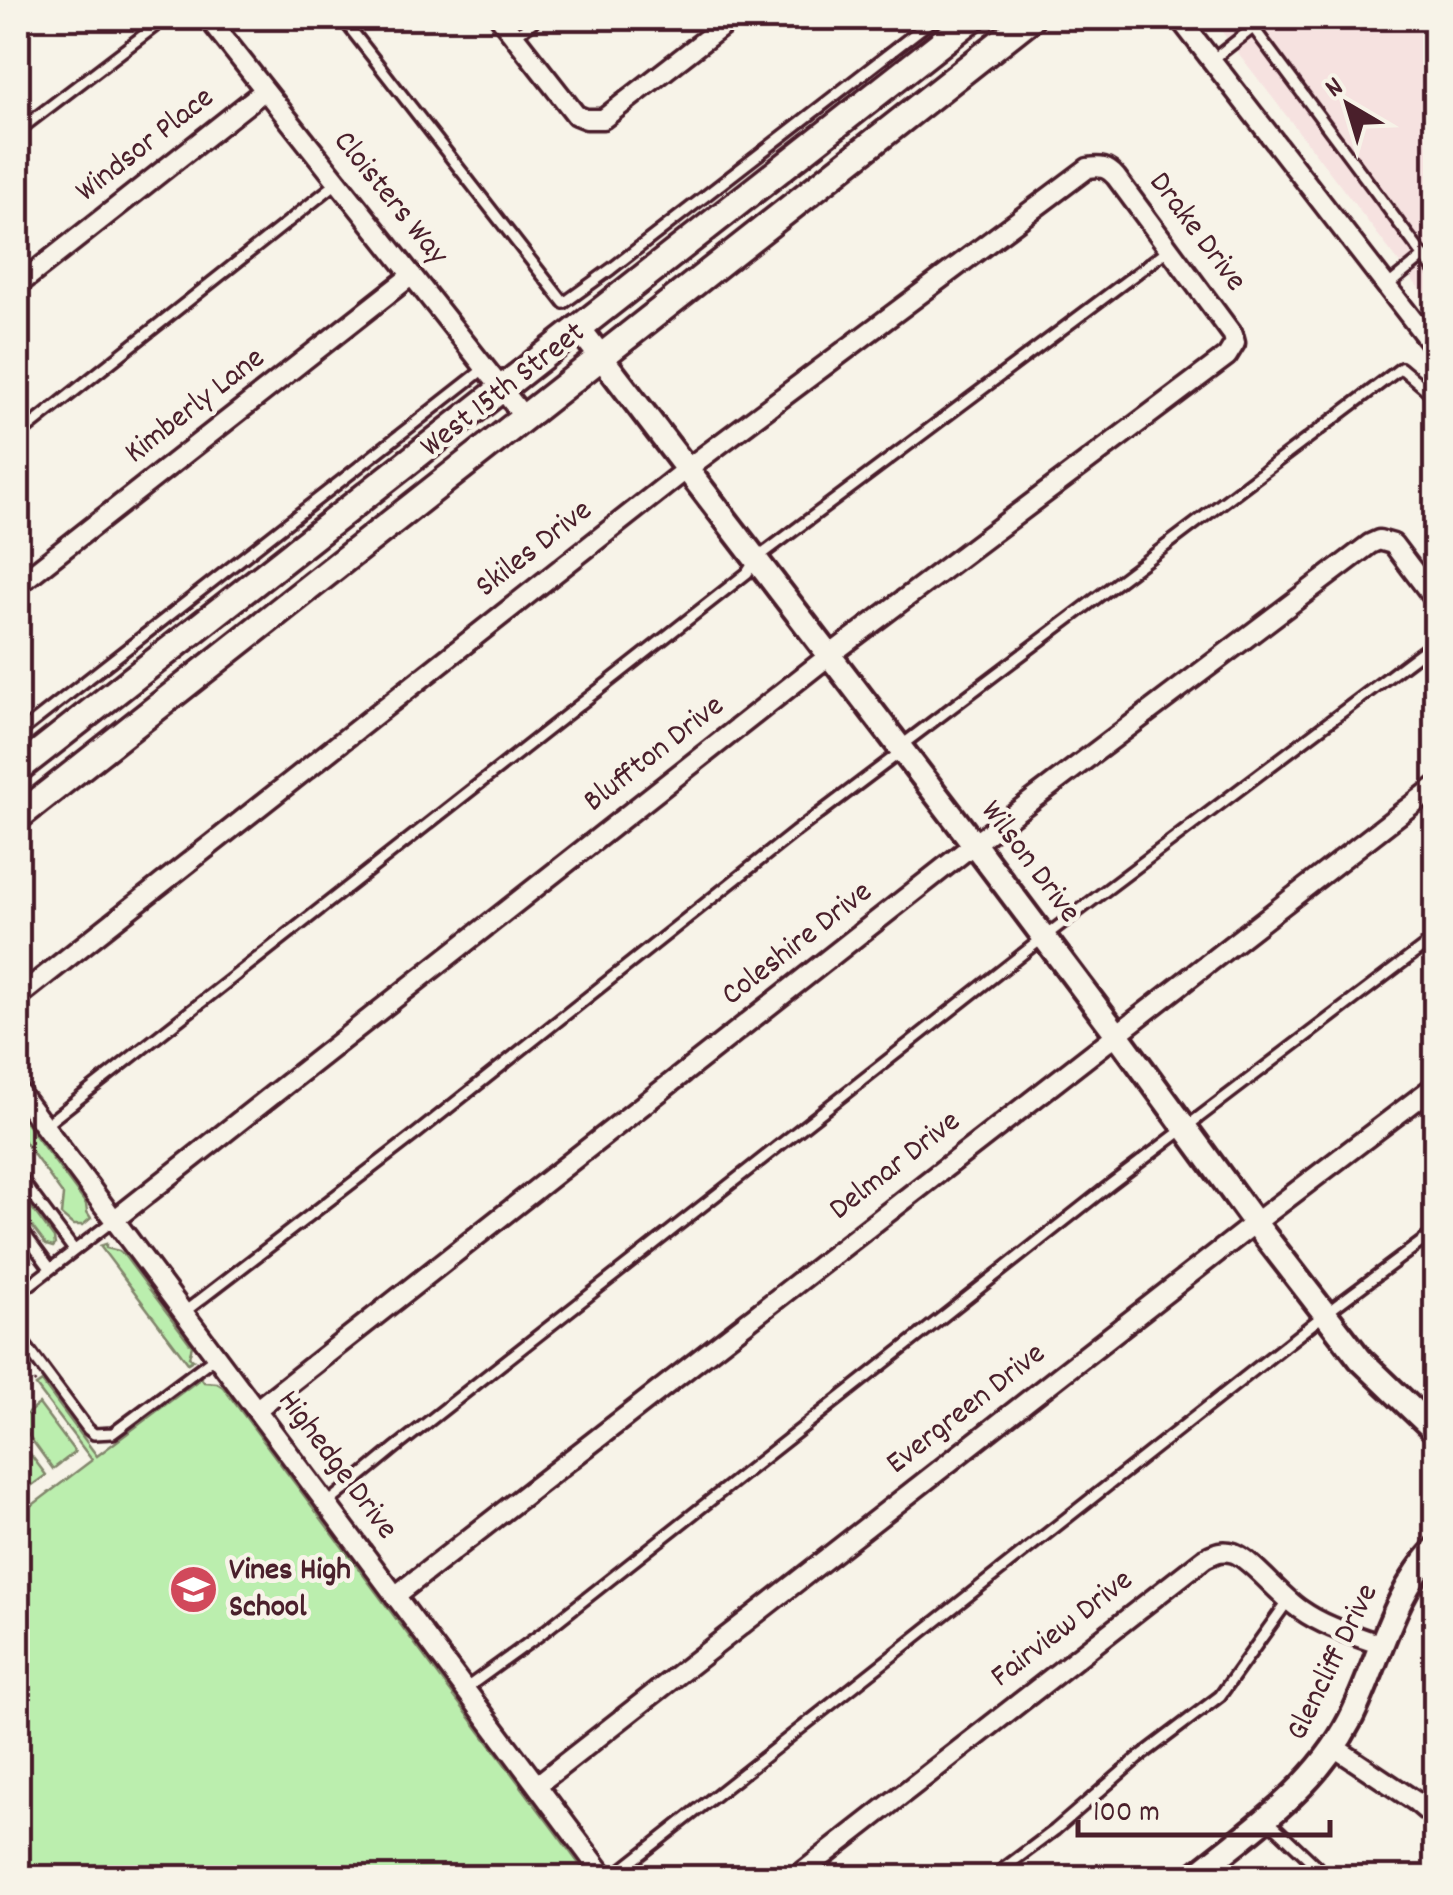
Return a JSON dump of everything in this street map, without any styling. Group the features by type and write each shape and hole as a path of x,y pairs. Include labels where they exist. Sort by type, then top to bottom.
{"main road":[{"name":"West 15th Street","path":"18,769 493,378 578,327 973,18"},
{"name":"West 15th Street","path":"18,816 1031,18"}],"street":[{"name":"Cloisters Way","path":"208,18 524,417"},
{"path":"500,18 576,114 586,119 603,119 733,18"},
{"path":"1179,18 1436,350"},
{"name":"Windsor Place","path":"18,286 265,90"},
{"name":"Drake Drive","path":"1100,166 1116,177 1228,325 1236,343"},
{"name":"Skiles Drive","path":"18,998 688,468 1078,175 1100,166"},
{"name":"Kimberly Lane","path":"18,586 412,275"},
{"name":"Wilson Drive","path":"578,327 902,748 1325,1314 1369,1368 1436,1432"},
{"name":"Bluffton Drive","path":"114,1220 830,655 1227,356 1236,343"},
{"name":"Coleshire Drive","path":"256,1410 974,844 1370,544 1386,540 1393,544 1436,601"},
{"name":"Delmar Drive","path":"396,1596 1436,786"},
{"name":"Evergreen Drive","path":"537,1784 1436,1086"},
{"name":"Highedge Drive","path":"18,1092 609,1878"},
{"name":"Glencliff Drive","path":"1192,1878 1308,1781 1334,1746 1357,1704 1404,1593 1423,1561 1436,1548"},
{"name":"Fairview Drive","path":"795,1878 1204,1558 1218,1551 1236,1554 1249,1563 1303,1612 1381,1645"},
{"path":"1334,1746 1436,1820"}],"lane":[{"path":"18,131 166,18"},
{"path":"342,18 564,302 935,18"},
{"path":"515,36 538,18"},
{"path":"1246,18 1436,272"},
{"path":"1212,60 1254,28"},
{"path":"18,436 338,182"},
{"path":"44,1126 747,573 756,559 1169,249"},
{"path":"1386,287 1424,256"},
{"path":"184,1313 902,748 1401,368 1436,401"},
{"path":"18,734 493,378"},
{"path":"327,1504 1044,937 1436,641"},
{"path":"465,1689 541,1634 1185,1127 1436,938"},
{"path":"18,1175 74,1250"},
{"path":"18,1294 114,1220"},
{"path":"18,1225 50,1268"},
{"path":"609,1878 1325,1314 1436,1231"},
{"path":"18,1335 88,1429 103,1435 124,1426 216,1356"},
{"path":"990,1878 1220,1696 1288,1601"},
{"path":"1266,1818 1329,1878"}],"path":[{"path":"18,1397 37,1382"}],"shaded area":[{"path":"1210,18 1435,18 1435,309 1219,28"}],"green space":[{"path":"18,1112 86,1204 91,1218 83,1225 73,1225 61,1215 63,1195 18,1133"},
{"path":"18,1189 54,1238 53,1247 46,1245 18,1208"},
{"path":"106,1244 106,1248 124,1255 192,1346 189,1357 193,1360 188,1363 100,1246"},
{"name":"Vines High School","path":"201,1378 223,1387 589,1877 18,1877 18,1516 92,1460 36,1386 42,1382 97,1456"},
{"path":"39,1404 75,1452 53,1469 18,1421"},
{"path":"18,1438 46,1475 24,1491 18,1483"}],"place":[{"name":"Vines High School","path":"194,1590"}]}
